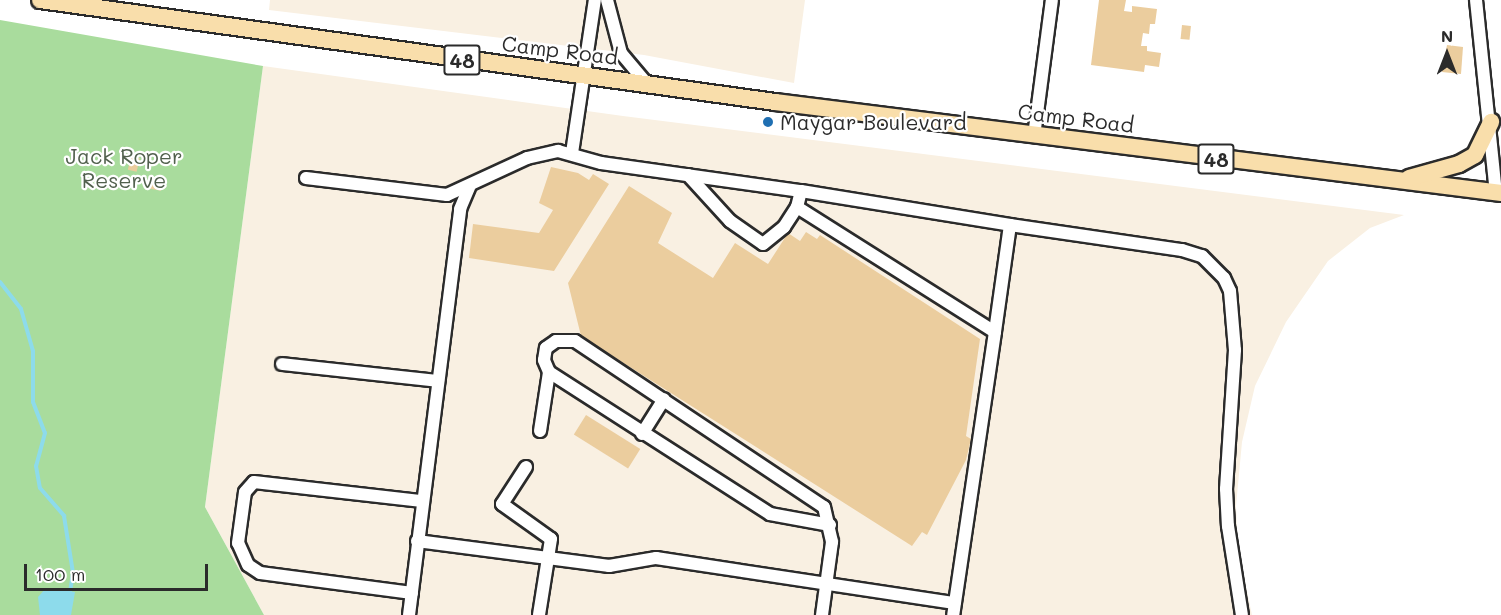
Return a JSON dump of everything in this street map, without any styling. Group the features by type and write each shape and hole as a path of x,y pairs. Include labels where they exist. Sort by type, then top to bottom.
{"main road":[{"name":"Camp Road","path":"40,0 1034,136 1498,193"},
{"path":"1491,122 1501,140"},
{"path":"1398,181 1442,170 1475,155 1491,122"}],"street":[{"path":"572,153 595,0"},
{"name":"Camp Road","path":"607,0 621,53 646,83"},
{"path":"1034,136 1052,0"},
{"path":"1476,0 1498,193"},
{"path":"306,178 447,195 539,153 572,153 601,164 801,191 1182,250 1202,256 1224,278 1233,312 1235,350 1226,489 1228,526 1242,615"},
{"path":"688,175 730,221 764,244 784,227 797,207 801,191"},
{"path":"409,615 420,501 460,209 470,186"},
{"path":"797,207 995,332"},
{"path":"417,541 609,566 656,558 827,584 954,609 1010,225"},
{"path":"540,431 549,372 544,360 548,346 558,340 575,341 824,507 830,525 827,584 822,615"},
{"path":"282,364 438,381"},
{"path":"549,372 642,434 770,514 830,525"},
{"path":"642,434 664,399"},
{"path":"526,467 502,504 549,535 548,558 539,615"},
{"path":"412,593 260,573 248,565 238,543 245,492 254,482 420,501"}],"shaded area":[{"path":"270,0 805,0 794,83 644,55 269,10"},
{"path":"263,66 623,116 1404,215 1370,228 1328,261 1286,322 1255,386 1242,442 1236,506 1238,549 1252,615 264,615 205,507"}],"green space":[{"name":"Jack Roper Reserve","path":"0,20 263,66 205,507 264,615 0,615"}],"water":[{"path":"46,588 75,592 71,615 40,615 38,597"}],"building":[{"path":"1099,0 1126,0 1124,11 1132,12 1132,6 1157,9 1155,24 1150,24 1149,34 1143,33 1141,46 1147,46 1147,51 1161,53 1159,67 1145,65 1144,72 1091,65"},
{"path":"1182,25 1191,26 1189,40 1181,39"},
{"path":"1447,45 1463,47 1461,74 1442,72"},
{"path":"131,156 140,158 137,172 128,170"},
{"path":"551,167 578,173 589,180 593,174 609,184 554,271 469,258 473,224 539,233 553,210 539,203"},
{"path":"152,178 163,180 161,191 150,189"},
{"path":"629,186 672,213 658,243 713,278 735,243 768,264 788,233 800,241 806,232 817,239 820,235 980,339 966,436 971,439 966,460 927,535 922,532 912,546 581,336 568,283"},
{"path":"586,415 640,449 628,468 574,435"}],"waterway":[{"path":"0,282 21,309 33,351 33,402 45,433 36,466 40,488 64,516 73,573 70,593"}],"place":[{"name":"Maygar Boulevard","path":"768,122"}]}
